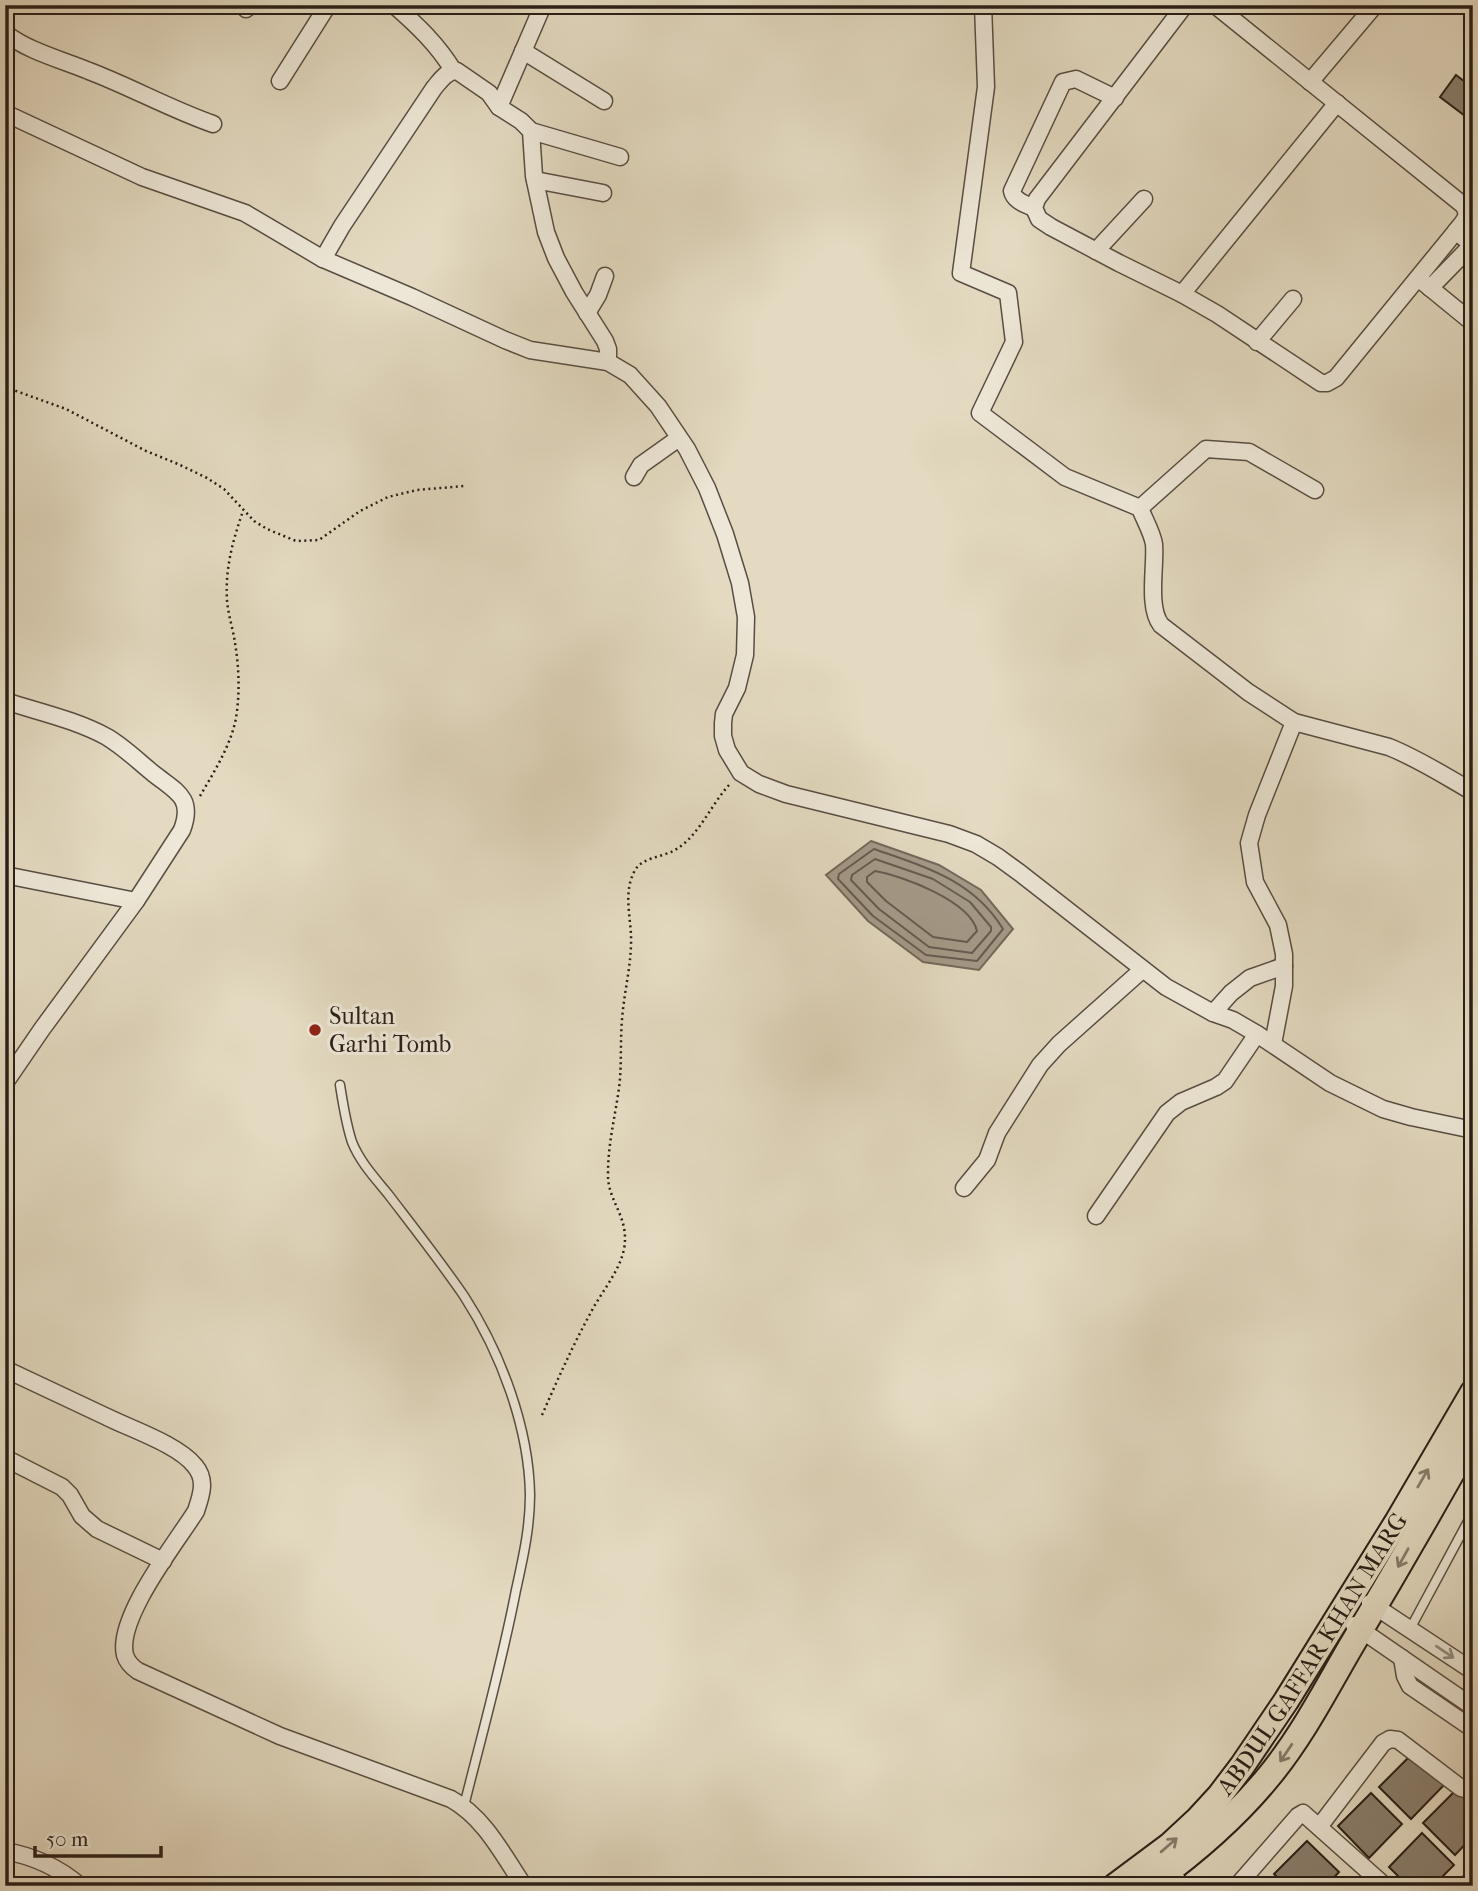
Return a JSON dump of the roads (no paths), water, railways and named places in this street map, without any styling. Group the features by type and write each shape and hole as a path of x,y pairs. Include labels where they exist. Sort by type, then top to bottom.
{"main road":[{"name":"ABDUL GAFFAR KHAN MARG","path":"1115,1886 1170,1845 1220,1795 1286,1701 1397,1522 1473,1392"},
{"name":"ABDUL GAFFAR KHAN MARG","path":"1148,1886 1175,1878 1268,1777 1312,1714 1473,1435"}],"street":[{"path":"280,81 328,5"},
{"path":"394,5 421,28 442,52 453,70 462,73 489,93 499,107 522,121 531,131 621,157"},
{"path":"499,107 542,5"},
{"path":"983,5 986,87 961,273 1008,293 1014,342 980,413 1065,477 1140,508 1153,541 1154,604 1157,620 1190,648 1248,692 1294,722 1389,747 1473,792"},
{"path":"1034,208 1037,199 1185,5"},
{"path":"1214,5 1463,205 1466,219 1424,283"},
{"path":"1310,82 1375,5"},
{"path":"5,33 35,50 91,71 187,115 213,124"},
{"path":"523,51 604,101"},
{"path":"323,259 434,88 453,70"},
{"path":"1115,98 1076,79 1063,82 1012,191 1013,196 1034,208 1039,219 1051,227 1217,314 1316,381 1327,383 1336,378 1424,283 1472,244 1456,231"},
{"path":"1182,294 1337,103"},
{"path":"5,113 142,177 245,214 323,259 530,350 608,362 630,375 658,406 707,488 740,583 746,617 745,655 737,688 724,713 723,723 727,750 740,773 759,784 786,794 949,834 975,845 1020,873 1166,987 1213,1013 1233,1020 1331,1083 1384,1108 1411,1117 1473,1130"},
{"path":"531,131 535,180 546,232 556,258 605,341 608,362"},
{"path":"535,180 603,193"},
{"path":"1096,251 1144,199"},
{"path":"587,313 605,276"},
{"path":"1424,283 1473,323"},
{"path":"1257,342 1293,299"},
{"path":"634,477 640,465 679,438"},
{"path":"1140,508 1206,449 1249,452 1315,490"},
{"path":"5,701 77,724 109,738 177,793 186,804 187,817 182,830 136,901 5,1083"},
{"path":"1273,1044 1284,986 1284,954 1278,925 1255,882 1249,843 1256,815 1294,722"},
{"path":"5,875 136,901"},
{"path":"1213,1013 1231,993 1250,978 1284,966"},
{"path":"964,1188 987,1160 997,1133 1040,1065 1068,1035 1142,970"},
{"path":"1096,1216 1167,1113 1181,1102 1225,1081 1257,1034"},
{"path":"5,1369 152,1438 190,1459 197,1467 203,1482 195,1511 142,1595 127,1626 124,1649 126,1659 132,1666 280,1736 464,1806 486,1830 524,1886"},
{"path":"5,1458 62,1487 82,1516 97,1529 163,1561"},
{"path":"1353,1592 1473,1671"},
{"path":"1339,1615 1473,1707"},
{"path":"1402,1658 1410,1686 1473,1729"},
{"path":"1319,1827 1384,1743 1390,1739 1398,1740 1461,1788 1473,1791"},
{"path":"1237,1886 1303,1812 1385,1886"},
{"path":"5,1851 41,1860 80,1886"}],"lane":[{"path":"340,1085 353,1143 366,1167 464,1298 492,1348 509,1387 528,1464 528,1530 508,1631 464,1806"},
{"path":"1410,1629 1473,1513"}],"water":[{"path":"871,841 939,865 981,890 1013,929 979,970 923,962 868,921 826,875"}],"place":[{"name":"Sultan Garhi Tomb","path":"315,1030"}]}
